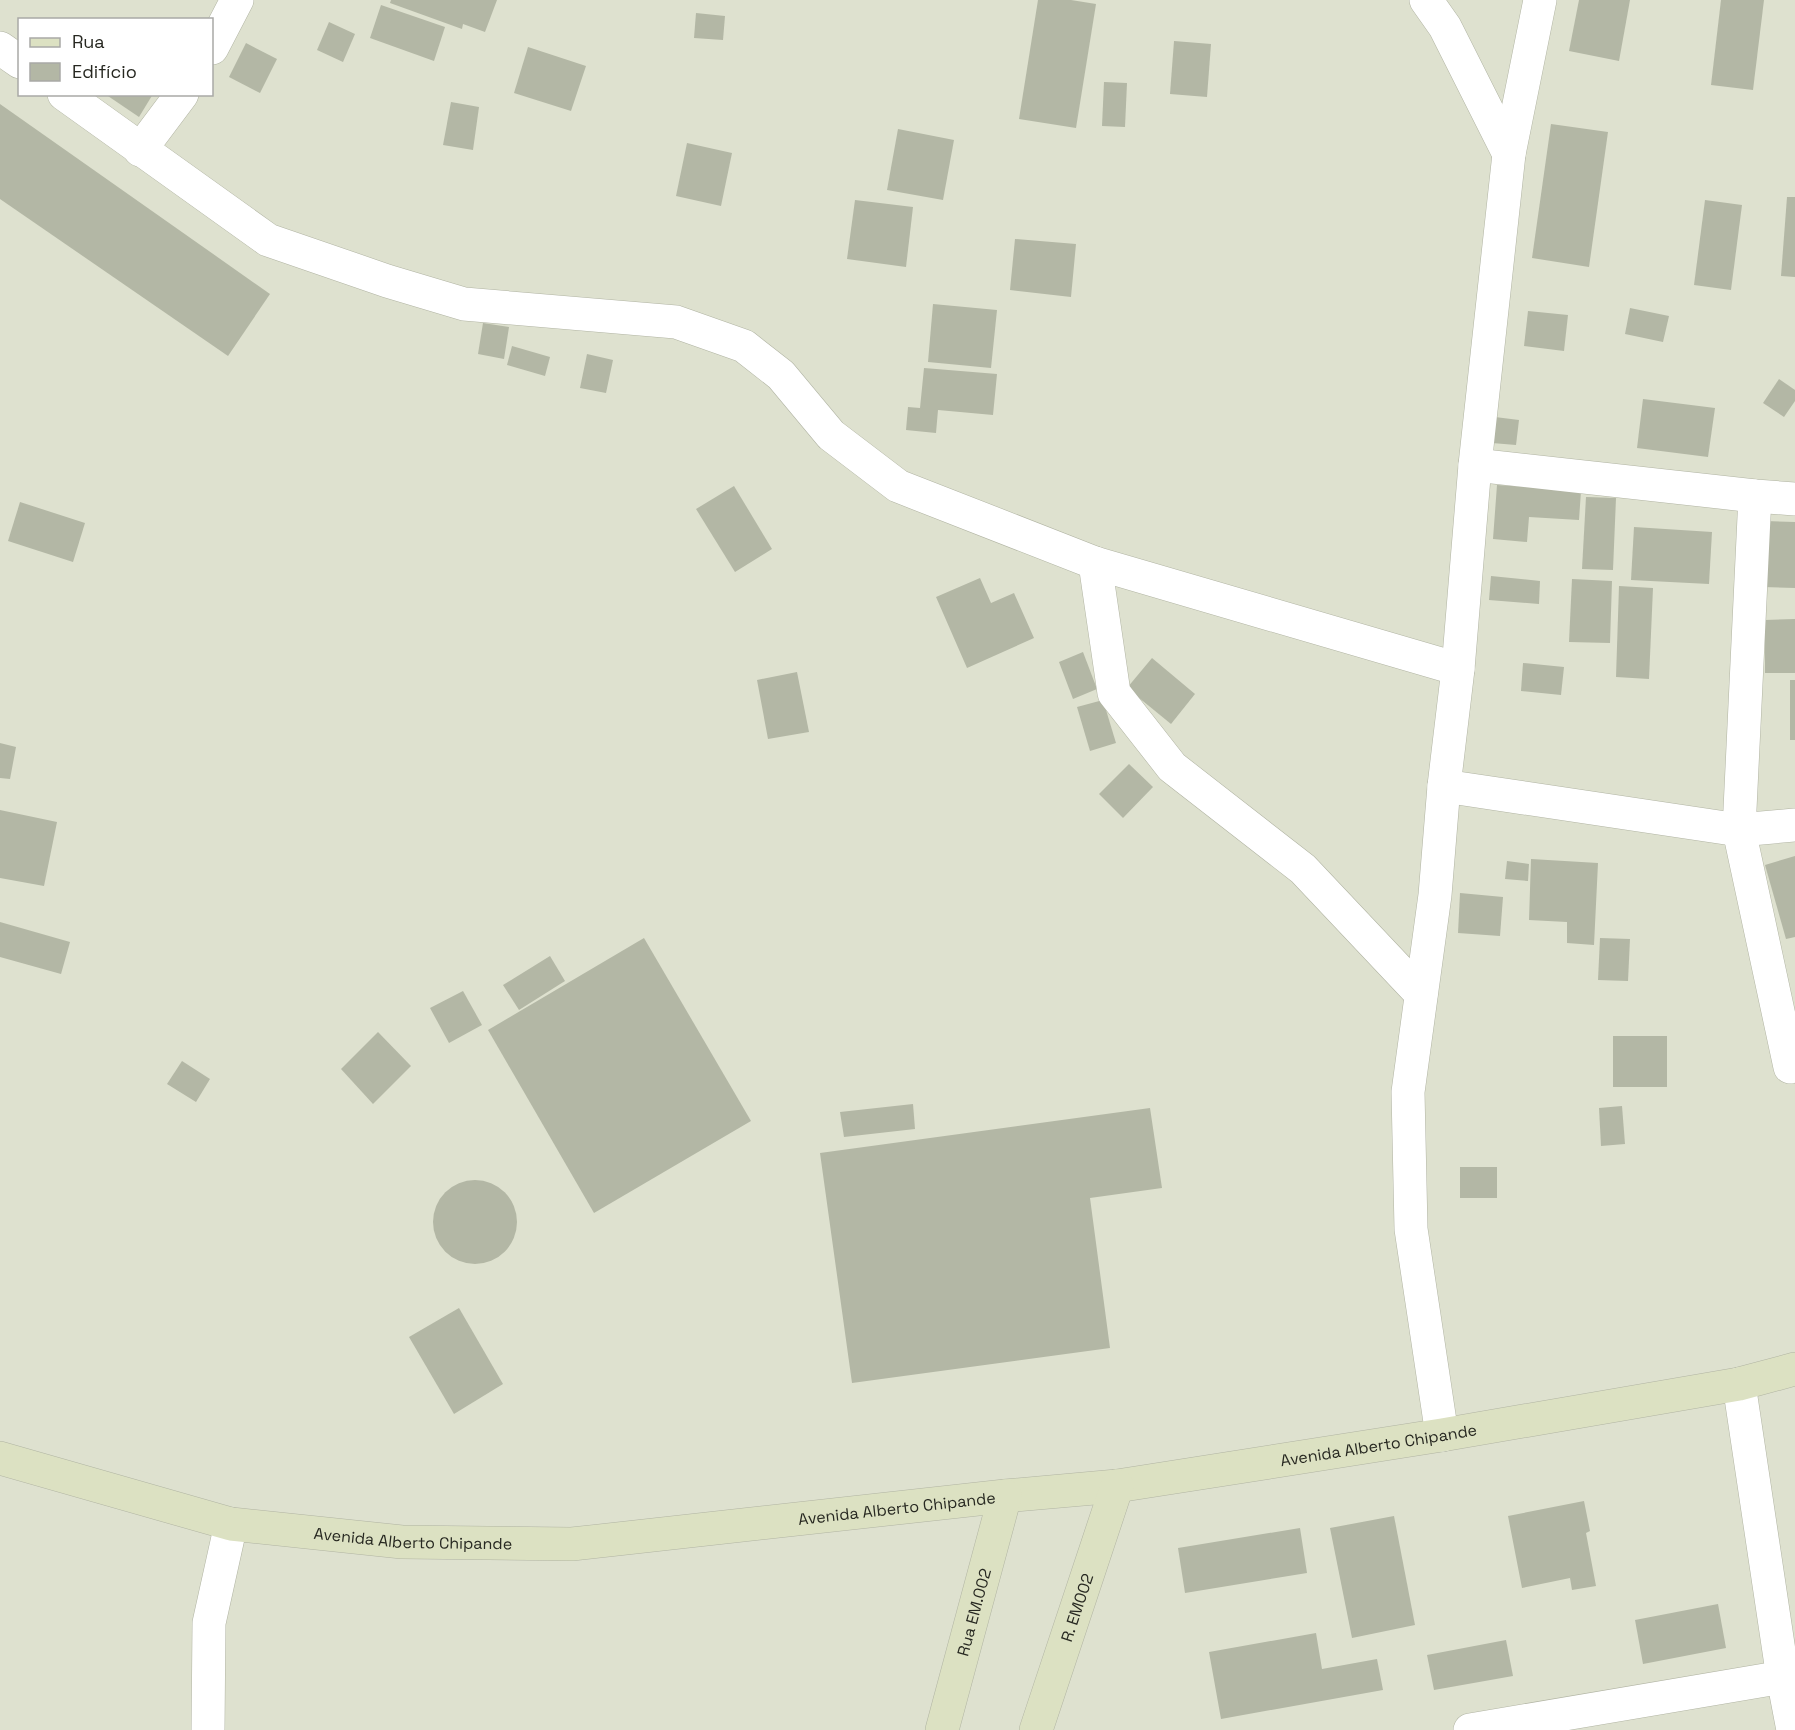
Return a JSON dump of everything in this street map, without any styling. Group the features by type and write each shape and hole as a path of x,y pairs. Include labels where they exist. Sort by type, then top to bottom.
{"main road":[{"name":"Avenida Alberto Chipande","path":"0,1458 231,1524 402,1542 572,1544 1005,1496 1117,1486 1442,1435 1739,1384 1795,1369"},
{"name":"R. EM002","path":"1036,1730 1117,1486"},
{"name":"Rua EM.002","path":"942,1730 1005,1496"}],"street":[{"path":"213,46 237,0"},
{"path":"1426,0 1444,27 1509,154"},
{"path":"1442,1435 1411,1228 1408,1092 1435,895 1444,786 1458,669 1475,465 1509,154 1540,0"},
{"path":"0,48 18,61"},
{"path":"67,96 268,240 387,281 464,304 676,322 744,346 781,375 831,435 898,486 1095,563 1458,669"},
{"path":"140,150 180,96"},
{"path":"1475,465 1795,499"},
{"path":"1755,496 1739,830 1790,1066"},
{"path":"1095,563 1114,693 1172,767 1303,869 1421,994"},
{"path":"1444,786 1739,830 1795,825"},
{"path":"1739,1384 1789,1677 1793,1730"},
{"path":"208,1730 209,1623 231,1524"},
{"path":"1470,1730 1789,1677"}],"building":[{"path":"391,0 497,0 485,32 463,24 462,29 390,3"},
{"path":"1038,0 1071,0 1096,4 1076,128 1019,119"},
{"path":"1579,0 1630,0 1619,61 1569,51"},
{"path":"1721,0 1764,0 1753,90 1711,85"},
{"path":"381,5 445,27 434,61 370,38"},
{"path":"696,13 725,16 723,40 694,38"},
{"path":"329,22 355,34 343,62 317,50"},
{"path":"1174,41 1211,44 1207,97 1170,94"},
{"path":"246,43 277,59 260,93 229,77"},
{"path":"528,47 586,66 571,111 514,93"},
{"path":"1104,82 1127,83 1125,127 1102,126"},
{"path":"108,96 152,96 139,117"},
{"path":"451,102 479,107 473,150 443,145"},
{"path":"0,104 270,294 228,356 0,199"},
{"path":"1551,124 1608,132 1589,267 1532,258"},
{"path":"898,129 954,140 943,200 887,190"},
{"path":"687,143 732,153 721,206 676,196"},
{"path":"1787,197 1795,197 1795,277 1781,276"},
{"path":"855,200 913,207 906,267 847,259"},
{"path":"1705,200 1742,205 1731,290 1694,285"},
{"path":"1015,239 1076,244 1071,297 1010,290"},
{"path":"933,304 997,310 991,368 928,362"},
{"path":"1630,308 1669,316 1663,342 1625,334"},
{"path":"1528,311 1568,315 1564,351 1524,346"},
{"path":"483,323 509,327 504,359 478,354"},
{"path":"512,346 550,357 545,376 507,365"},
{"path":"587,354 613,360 606,393 580,388"},
{"path":"924,368 997,374 993,415 938,410 936,433 906,430 908,407 920,408"},
{"path":"1779,379 1795,390 1795,401 1784,417 1763,403"},
{"path":"1643,399 1715,408 1708,457 1637,448"},
{"path":"1495,417 1519,420 1516,445 1492,443"},
{"path":"1497,485 1581,491 1579,520 1529,517 1527,542 1493,539"},
{"path":"734,486 772,549 735,572 696,509"},
{"path":"1586,497 1616,498 1613,570 1582,569"},
{"path":"20,502 85,523 73,562 8,541"},
{"path":"1765,521 1795,522 1795,588 1763,587"},
{"path":"1634,527 1712,532 1709,584 1631,580"},
{"path":"1491,576 1540,581 1539,604 1489,600"},
{"path":"980,578 991,603 1014,593 1034,638 967,668 936,597"},
{"path":"1572,579 1612,581 1610,643 1569,642"},
{"path":"1619,586 1653,588 1649,679 1616,677"},
{"path":"1795,619 1795,673 1765,673 1765,620"},
{"path":"1083,652 1097,689 1073,699 1059,662"},
{"path":"1152,658 1195,694 1171,724 1127,688"},
{"path":"1523,663 1564,667 1561,695 1521,691"},
{"path":"797,672 809,732 768,739 757,680"},
{"path":"1790,680 1795,680 1795,740 1790,740"},
{"path":"1103,700 1116,743 1090,751 1077,707"},
{"path":"0,743 16,747 10,779 0,778"},
{"path":"1129,764 1153,787 1123,818 1099,794"},
{"path":"0,810 57,822 44,886 0,878"},
{"path":"1795,856 1795,937 1786,939 1765,865"},
{"path":"1531,859 1598,863 1594,945 1567,943 1567,922 1529,920"},
{"path":"1507,861 1529,864 1528,881 1505,879"},
{"path":"1460,893 1503,897 1500,936 1458,933"},
{"path":"0,922 70,942 61,974 0,957"},
{"path":"644,938 751,1121 594,1213 488,1030"},
{"path":"1600,938 1630,939 1628,981 1598,980"},
{"path":"550,956 565,981 519,1010 503,985"},
{"path":"463,991 482,1025 449,1043 430,1008"},
{"path":"378,1032 411,1066 373,1104 341,1069"},
{"path":"1613,1036 1667,1036 1667,1087 1613,1087"},
{"path":"182,1061 210,1079 196,1102 167,1084"},
{"path":"913,1104 915,1129 844,1137 840,1112"},
{"path":"1622,1106 1625,1144 1601,1146 1599,1108"},
{"path":"1150,1108 1162,1188 1090,1198 1110,1348 852,1383 820,1153"},
{"path":"1460,1167 1497,1167 1497,1198 1460,1198"},
{"path":"475,1180 491,1183 505,1192 514,1206 517,1222 514,1238 505,1252 491,1261 475,1264 459,1261 445,1252 436,1238 433,1222 436,1206 445,1192 459,1183"},
{"path":"459,1308 503,1384 454,1414 409,1337"},
{"path":"1584,1501 1590,1531 1586,1533 1596,1586 1572,1590 1570,1578 1522,1588 1508,1516"},
{"path":"1394,1516 1415,1625 1352,1638 1330,1528"},
{"path":"1300,1528 1307,1573 1185,1593 1178,1548"},
{"path":"1718,1604 1726,1648 1643,1664 1635,1620"},
{"path":"1316,1633 1322,1669 1377,1659 1383,1690 1221,1719 1209,1652"},
{"path":"1506,1640 1513,1676 1434,1690 1427,1655"}]}
